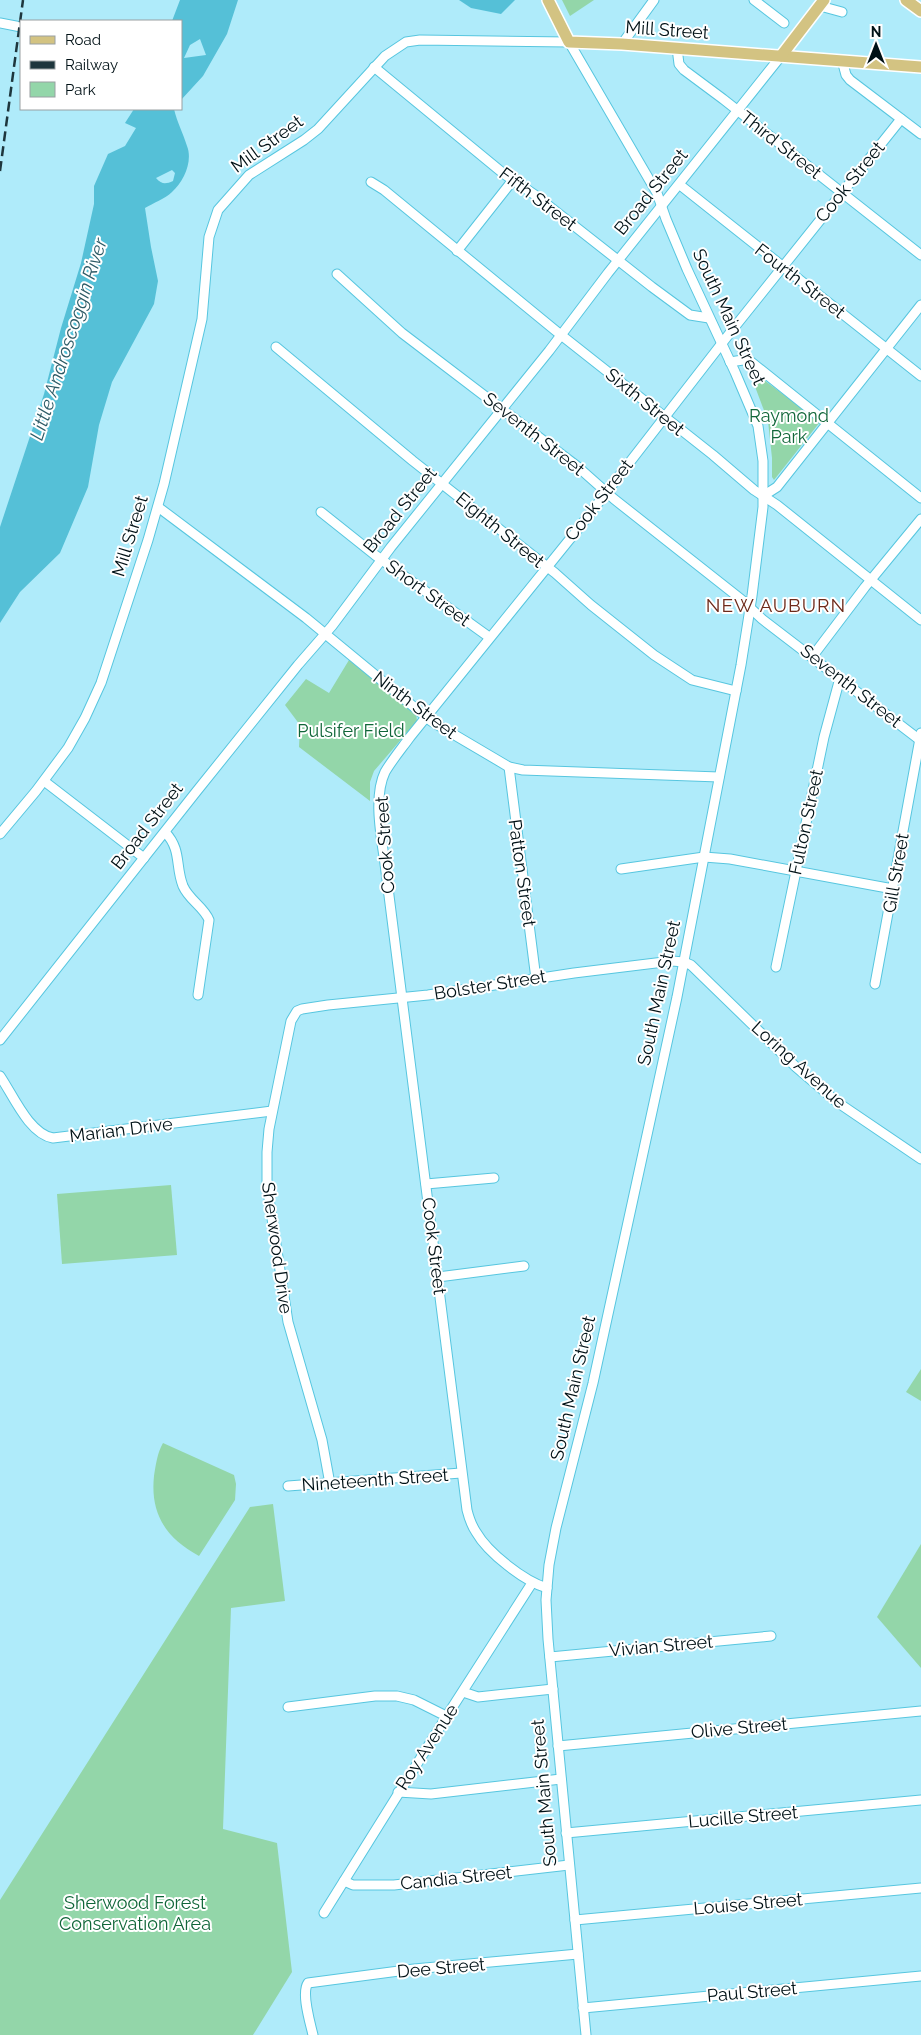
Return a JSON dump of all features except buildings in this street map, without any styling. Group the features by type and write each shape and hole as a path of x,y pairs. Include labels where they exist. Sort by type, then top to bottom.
{"main road":[{"name":"South Main Street","path":"548,0 569,42"},
{"path":"906,0 921,11"},
{"name":"Broad Street","path":"781,56 822,3"},
{"name":"Mill Street","path":"569,42 842,60 921,68"}],"street":[{"path":"622,44 654,0"},
{"path":"754,0 784,24"},
{"path":"822,3 842,12"},
{"path":"0,24 20,27"},
{"name":"Mill Street","path":"0,834 44,781 81,727 102,682 158,507 202,319 208,237 215,217 238,185 249,175 312,135 374,67 392,50 412,40 569,42"},
{"name":"South Main Street","path":"569,42 651,180 709,318 750,406 760,434 763,461 761,528 750,608 684,962 593,1382 556,1528 549,1565 547,1588 552,1689 586,2035"},
{"name":"Third Street","path":"677,48 678,64 921,255"},
{"name":"Broad Street","path":"0,1040 298,665 326,633 781,56"},
{"path":"842,60 846,75 850,80 921,134"},
{"name":"Fifth Street","path":"374,67 514,180 690,315 709,318"},
{"name":"Cook Street","path":"547,1588 532,1583 493,1553 476,1532 467,1510 382,837 380,790 388,767 426,717 901,119"},
{"path":"457,251 514,180"},
{"name":"Sixth Street","path":"371,182 384,190 561,335 921,620"},
{"name":"Fourth Street","path":"680,185 921,376"},
{"name":"Seventh Street","path":"337,274 402,333 578,467 762,619 921,741"},
{"path":"763,496 777,487 921,305"},
{"name":"Eighth Street","path":"276,347 546,566 591,605 681,674 699,683 736,690"},
{"path":"730,362 750,361 921,498"},
{"name":"Ninth Street","path":"158,507 326,633 426,717 509,767 523,770 719,777"},
{"name":"Short Street","path":"321,512 489,637"},
{"path":"812,657 921,519"},
{"name":"Fulton Street","path":"776,967 824,737 840,678"},
{"name":"Gill Street","path":"875,984 921,733"},
{"name":"Patton Street","path":"509,767 536,978"},
{"path":"44,781 144,858"},
{"path":"165,832 176,848 180,873 186,893 207,914 209,920 198,995"},
{"path":"621,869 704,857 730,859 893,889"},
{"name":"Bolster Street","path":"297,1011 328,1005 428,995 620,966 672,961 684,962"},
{"name":"Loring Avenue","path":"684,962 691,965 796,1066 837,1102 921,1159"},
{"name":"Sherwood Drive","path":"297,1011 291,1021 272,1111 266,1168 271,1216 288,1322 322,1440 330,1484"},
{"name":"Marian Drive","path":"0,1076 33,1127 44,1135 53,1138 272,1111"},
{"path":"426,1184 494,1178"},
{"path":"438,1277 524,1266"},
{"name":"Nineteenth Street","path":"288,1486 461,1473"},
{"name":"Roy Avenue","path":"324,1913 398,1792 532,1583"},
{"name":"Vivian Street","path":"550,1657 772,1636"},
{"path":"463,1692 478,1697 552,1689"},
{"path":"288,1707 367,1697 397,1696 414,1700 446,1716"},
{"name":"Olive Street","path":"558,1746 921,1711"},
{"path":"398,1792 431,1794 561,1779"},
{"name":"Lucille Street","path":"566,1833 921,1800"},
{"name":"Candia Street","path":"344,1882 365,1886 414,1883 569,1865"},
{"name":"Louise Street","path":"574,1920 921,1888"},
{"name":"Dee Street","path":"313,2035 305,1995 308,1983 414,1969 578,1954"},
{"name":"Paul Street","path":"583,2008 921,1976"}],"green space":[{"path":"562,0 594,0 570,16"},
{"name":"Raymond Park","path":"748,368 820,422 774,480 772,477 768,421"},
{"name":"Pulsifer Field","path":"349,660 416,713 417,721 374,771 370,782 370,801 299,747 300,725 285,705 306,679 329,693"},
{"path":"171,1185 177,1255 62,1264 57,1194"},
{"path":"921,1369 921,1401 906,1392"},
{"path":"163,1443 234,1475 236,1484 235,1500 199,1556 187,1549 169,1533 158,1513 153,1490 154,1476 158,1455"},
{"name":"Sherwood Forest Conservation Area","path":"273,1504 285,1601 231,1608 223,1829 277,1843 292,1972 253,2035 0,2035 0,1900 250,1507"},
{"path":"921,1544 921,1668 877,1617"}],"water":[{"path":"180,0 238,0 227,34 203,76 182,99 182,20 172,20","holes":["200,39 206,55 184,58 190,45"]},
{"path":"459,0 515,0 501,14 471,8"},
{"name":"Little Androscoggin River","path":"133,110 174,110 189,152 184,177 166,197 145,208 158,281 154,304 112,382 99,425 88,487 60,553 20,592 0,623 0,527 44,394 61,328 81,263 94,204 94,186 108,154 125,146 136,128 125,123","holes":["172,170 175,173 173,181 162,183 156,178"]}],"railway":[{"path":"20,20 23,0"},
{"path":"0,171 20,22"}],"district":[{"name":"NEW AUBURN","path":"776,605"}]}
